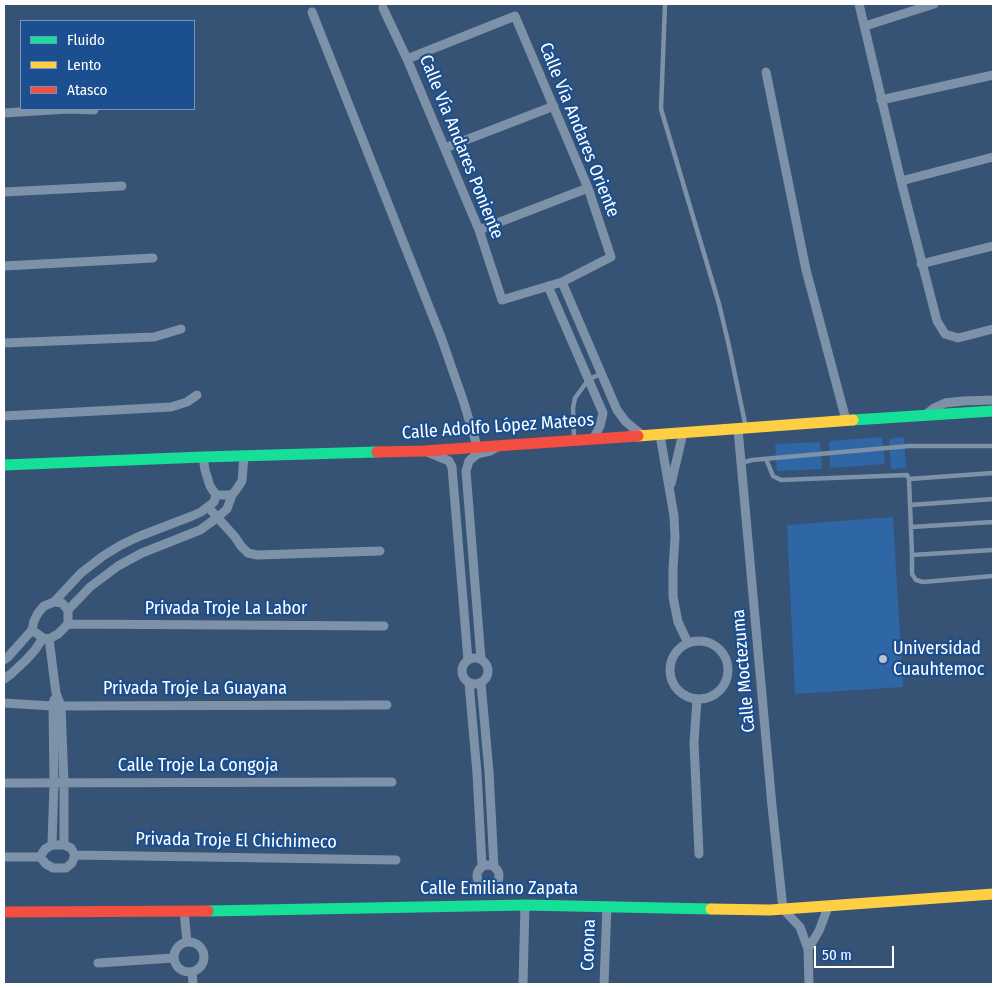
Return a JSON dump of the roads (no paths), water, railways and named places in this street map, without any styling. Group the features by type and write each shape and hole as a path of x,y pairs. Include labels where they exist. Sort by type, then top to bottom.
{"street":[{"path":"859,4 900,181 937,321 945,334 958,338 993,329"},
{"path":"865,26 934,4"},
{"name":"Calle Vía Andares Poniente","path":"383,8 407,59 479,230 502,300 548,286"},
{"path":"312,12 441,337 477,446"},
{"name":"Calle Vía Andares Oriente","path":"407,59 515,16 588,188 612,257 562,282"},
{"path":"766,72 806,270 846,420"},
{"path":"881,100 993,75"},
{"path":"445,148 554,106"},
{"path":"4,113 53,110"},
{"path":"900,181 993,157"},
{"path":"4,192 122,186"},
{"path":"479,230 588,188"},
{"path":"921,264 993,246"},
{"path":"4,266 152,258"},
{"path":"594,438 600,426 603,413 548,286 562,282 617,410 626,422 642,435"},
{"path":"4,343 154,336 180,329"},
{"path":"4,416 171,408 197,395"},
{"path":"924,415 945,403 993,400"},
{"name":"Calle Adolfo López Mateos","path":"4,466 203,457 424,451 993,411"},
{"name":"Calle Moctezuma","path":"742,429 740,462 783,909"},
{"path":"670,489 683,434"},
{"path":"660,435 674,516 673,597 678,622 688,643"},
{"path":"481,659 466,471 469,461 478,454 490,451 500,445"},
{"path":"424,451 449,461 452,467 468,660"},
{"path":"68,610 90,587 118,566 142,553 200,530 218,517 226,509 232,495 242,481 244,456"},
{"path":"4,660 32,630 38,613 44,606 54,602 81,573 103,556 140,536 192,516 214,502 216,495 210,486 203,457"},
{"path":"216,495 232,495"},
{"path":"208,507 248,553 380,552"},
{"path":"461,573 474,572"},
{"path":"4,679 46,639 58,634 68,624 68,610 62,603 54,602"},
{"name":"Privada Troje La Labor","path":"68,624 384,626"},
{"path":"32,630 46,639 56,693 64,782 64,846"},
{"path":"706,642 722,652 726,660 728,669 727,679 723,687 716,694 707,698 697,700 688,698 673,685 670,666 673,656 679,648 688,643 706,642"},
{"path":"472,658 481,659 487,665 487,678 475,685 469,683 462,674 462,666 472,658"},
{"path":"469,683 478,773 482,866 478,872 477,879 482,885 489,887 496,884 499,873 494,867 482,866"},
{"path":"481,683 489,772 494,867"},
{"path":"697,700 694,742 699,854"},
{"name":"Privada Troje La Guayana","path":"4,703 57,706 387,705"},
{"path":"52,845 57,706"},
{"path":"478,773 489,772"},
{"name":"Calle Troje La Congoja","path":"4,783 392,782"},
{"path":"52,845 71,848 75,855 72,863 66,868 53,868 46,864 40,856 45,849 52,845"},
{"name":"Privada Troje El Chichimeco","path":"75,855 396,860"},
{"path":"4,857 40,856"},
{"name":"Calle Emiliano Zapata","path":"4,912 525,905 761,910 828,907 993,894"},
{"path":"523,984 525,905"},
{"name":"Corona","path":"604,984 607,906"},
{"path":"808,949 828,907"},
{"path":"783,909 800,928 808,949 809,984"},
{"path":"184,911 187,942"},
{"path":"187,942 192,942 201,947 204,957 200,967 192,972 179,969 173,958 176,949 182,943 187,942"},
{"path":"98,963 173,958"},
{"path":"192,972 193,984"}],"lane":[{"path":"665,4 661,108 719,304 729,346 742,429"},
{"path":"574,439 572,408 575,398 589,379 602,373"},
{"path":"740,462 909,446 993,446"},
{"path":"766,459 773,476 782,480 907,475 909,479 912,574 916,580 923,582 993,576"},
{"path":"909,479 993,473"},
{"path":"910,505 993,499"},
{"path":"911,527 993,522"},
{"path":"912,555 993,550"}],"place":[{"name":"Universidad Cuauhtemoc","path":"883,659"}]}
